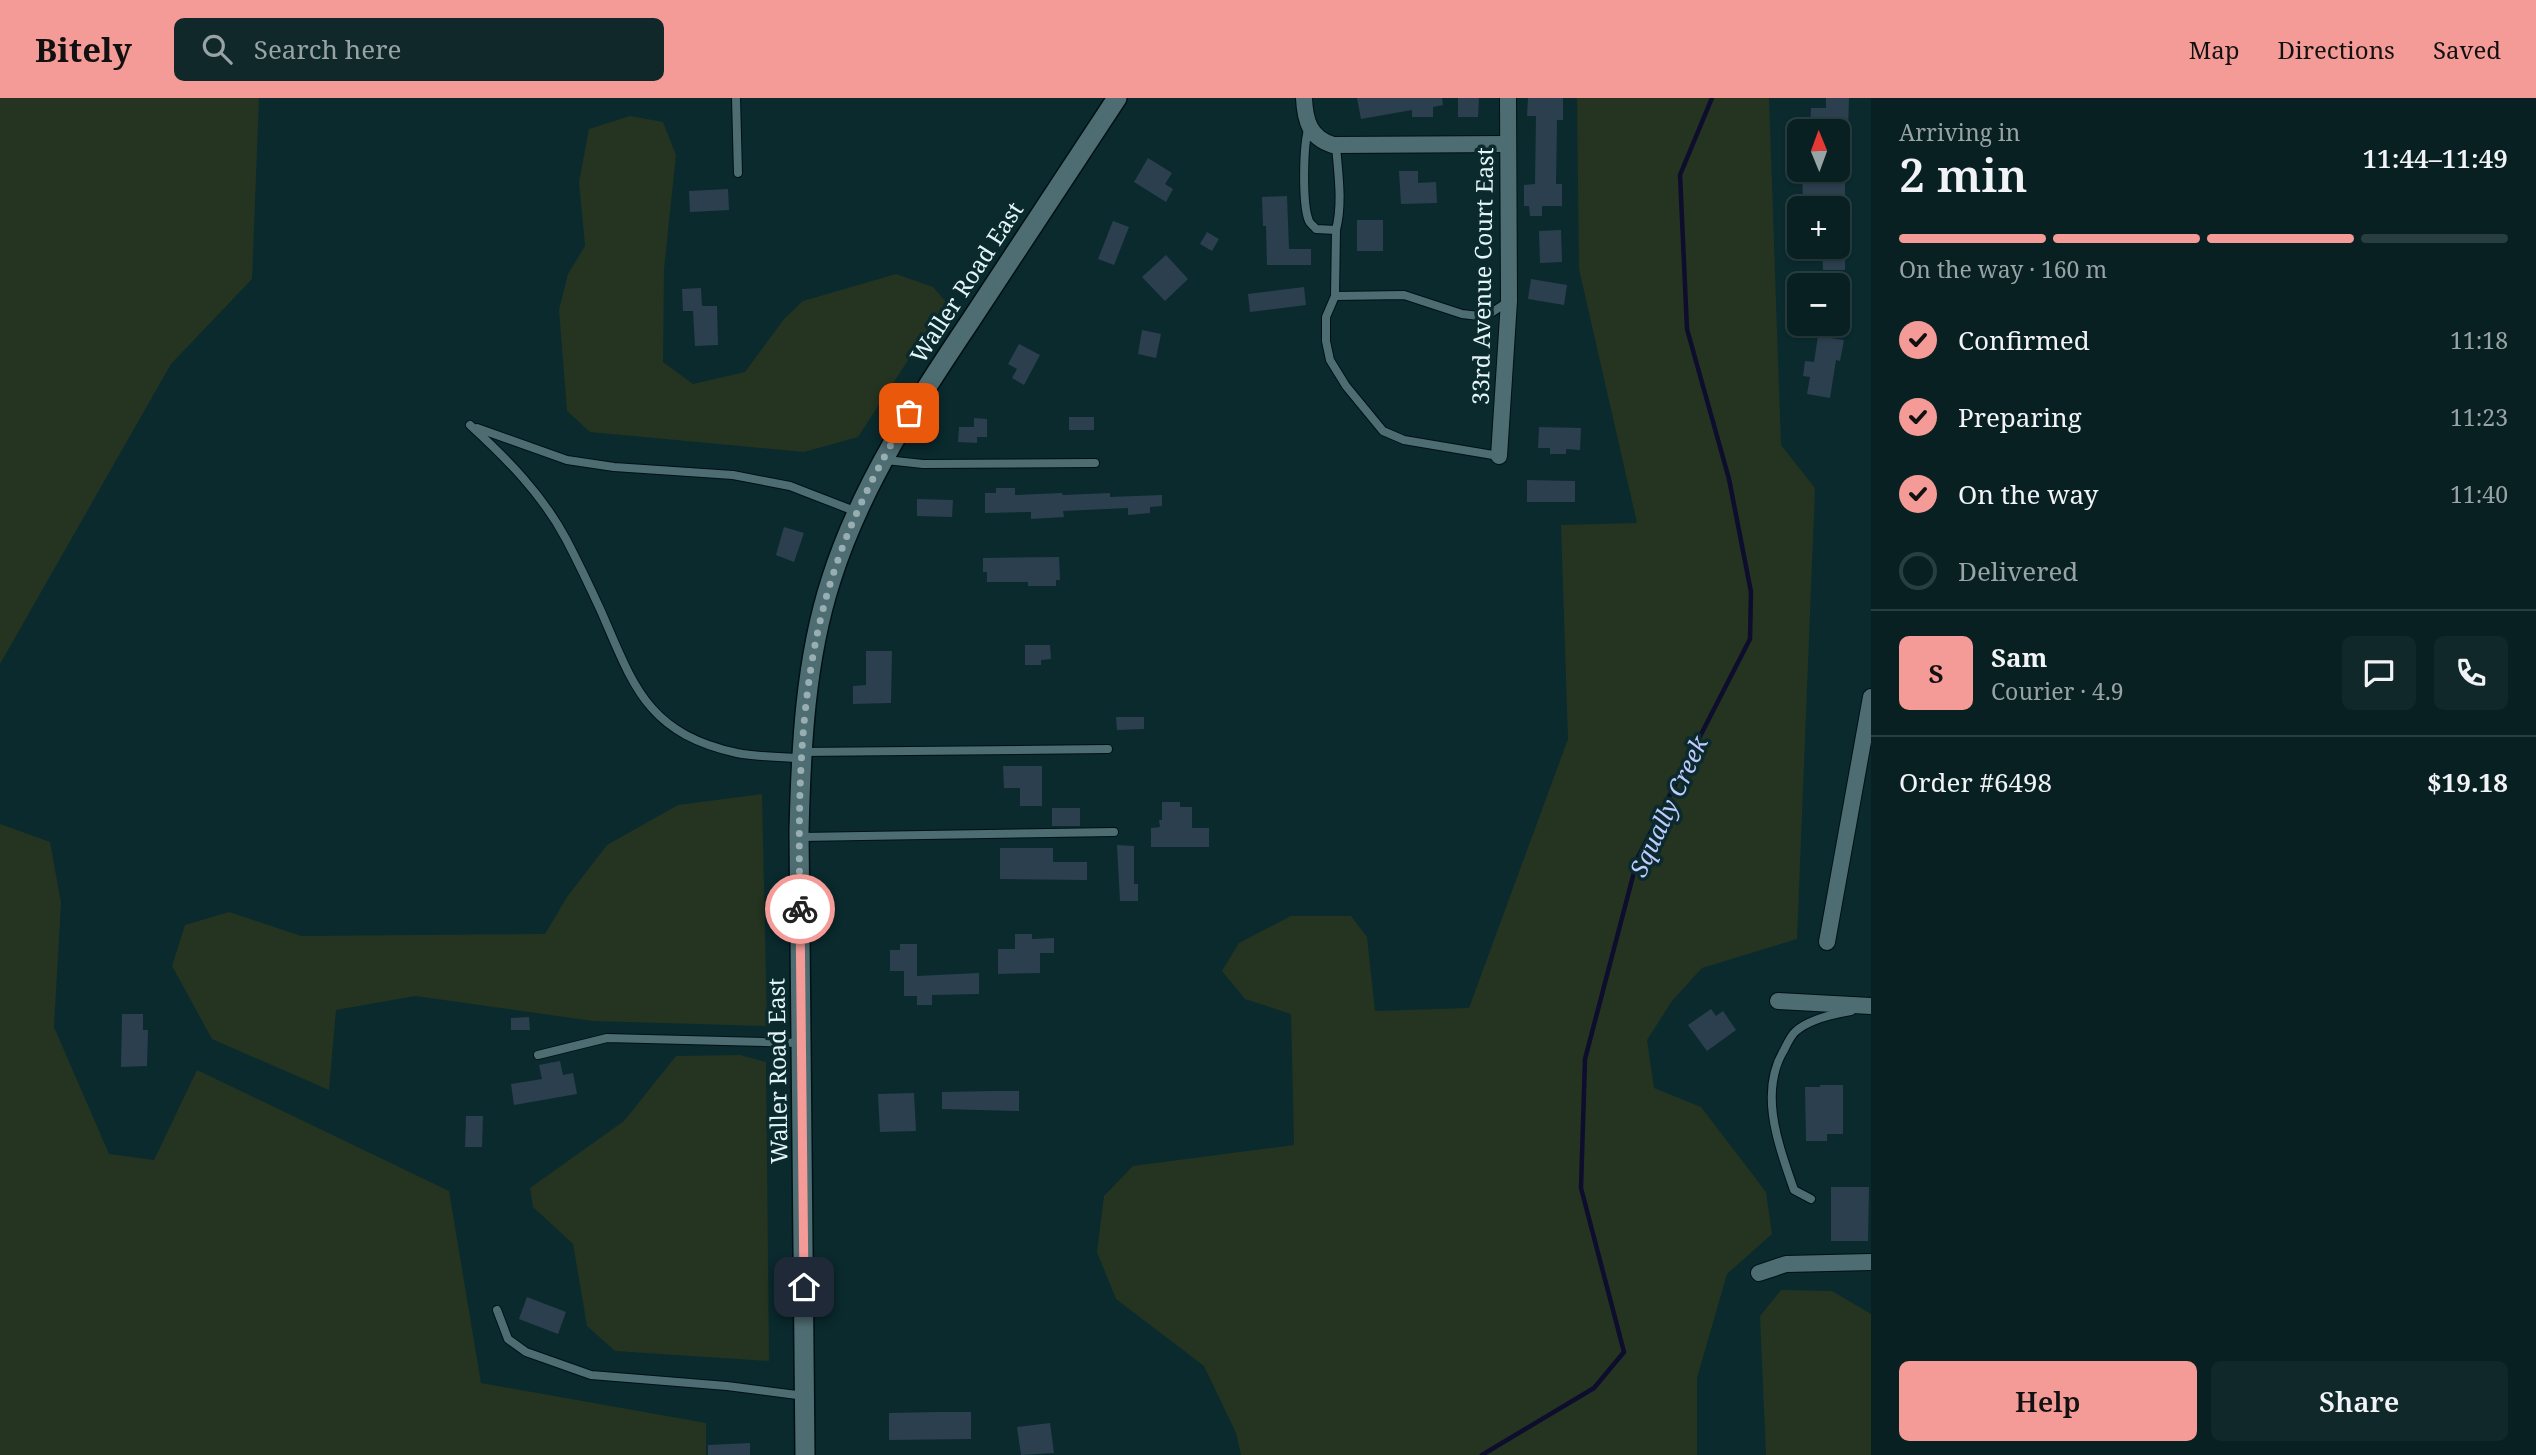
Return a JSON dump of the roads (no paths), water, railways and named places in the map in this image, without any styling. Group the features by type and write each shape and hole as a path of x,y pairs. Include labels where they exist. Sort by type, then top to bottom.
{"street":[{"name":"Waller Road East","path":"805,1455 800,837 801,755 814,650 830,582 857,512 883,460 909,413 1117,98"},
{"path":"1304,98 1312,131 1322,141 1336,145 1508,144"},
{"name":"33rd Avenue Court East","path":"1499,456 1509,301 1508,98"},
{"path":"1827,942 1871,697"},
{"path":"1778,1001 1871,1007"},
{"path":"1759,1273 1786,1264 1871,1262"}],"lane":[{"path":"736,98 738,173"},
{"path":"1312,131 1304,138 1309,221 1316,229 1336,230"},
{"path":"1336,145 1340,199 1336,230 1335,296 1326,317 1326,341 1330,360 1346,386 1383,431 1404,440 1499,456"},
{"path":"1335,296 1404,295 1462,314 1479,316 1491,313 1509,301"},
{"path":"857,512 790,486 733,475 614,467 567,460 470,425 522,474 565,537 637,692 655,713 677,730 709,745 740,754 1108,749"},
{"path":"883,460 923,464 1095,463"},
{"path":"800,837 1115,832"},
{"path":"1811,1199 1794,1190 1774,1124 1771,1086 1780,1056 1795,1032 1828,1016 1871,1007"},
{"path":"538,1055 607,1038 802,1043"},
{"path":"497,1310 508,1339 526,1352 591,1375 727,1386 805,1396"}],"waterway":[{"name":"Squally Creek","path":"1482,1455 1594,1388 1624,1352 1581,1188 1585,1059 1638,857 1750,639 1751,592 1729,479 1687,329 1680,175 1712,98"}]}
